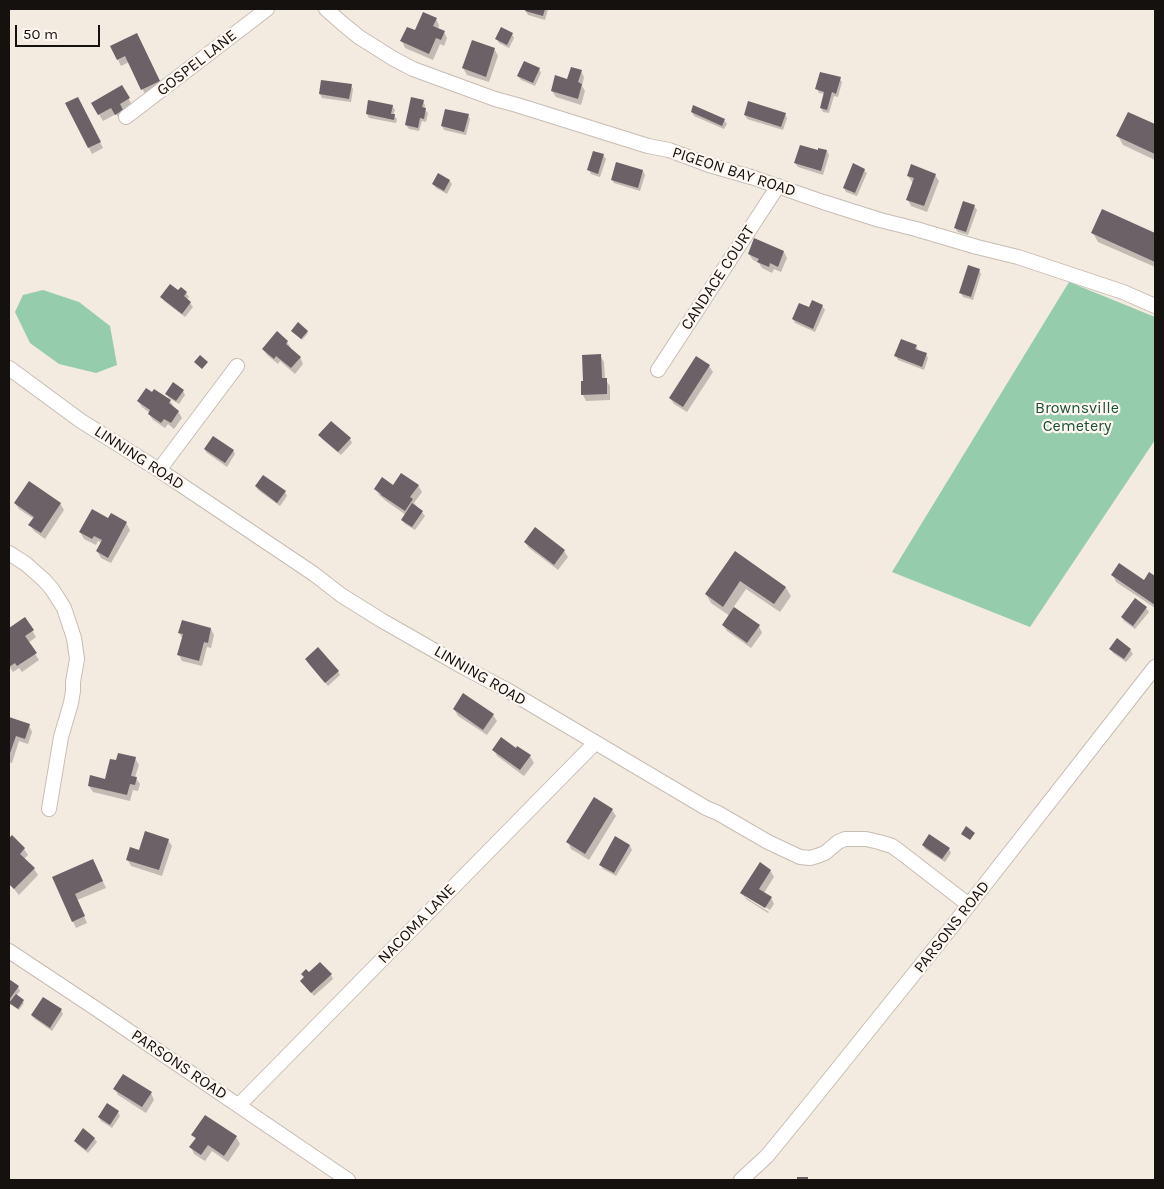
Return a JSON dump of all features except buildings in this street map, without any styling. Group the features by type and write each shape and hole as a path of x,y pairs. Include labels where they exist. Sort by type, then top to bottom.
{"street":[{"name":"GOSPEL LANE","path":"126,116 267,9"},
{"name":"PIGEON BAY ROAD","path":"326,9 359,37 394,59 414,69 495,100 517,105 648,146 669,150 709,165 880,220 916,228 977,247 1018,257 1123,292 1155,306"},
{"name":"CANDACE COURT","path":"658,370 778,186"},
{"path":"159,470 237,366"},
{"name":"LINNING ROAD","path":"9,368 81,421 159,470 314,574 341,595 381,620 507,690 706,808 780,848 810,858 825,853 838,842 845,839 866,839 879,842 899,851 969,905"},
{"path":"9,552 26,564 52,589 64,608 74,638 77,659 73,682 74,691 72,703 60,737 49,809"},
{"name":"PARSONS ROAD","path":"741,1180 767,1156 804,1112 1155,667"},
{"name":"NACOMA LANE","path":"239,1106 595,743"},
{"name":"PARSONS ROAD","path":"9,951 348,1180"}],"green space":[{"name":"Brownsville Cemetery","path":"1069,282 1155,317 1155,440 1030,627 892,572"},
{"path":"43,290 79,302 110,326 117,365 96,373 59,364 30,343 15,312 23,295"}]}
